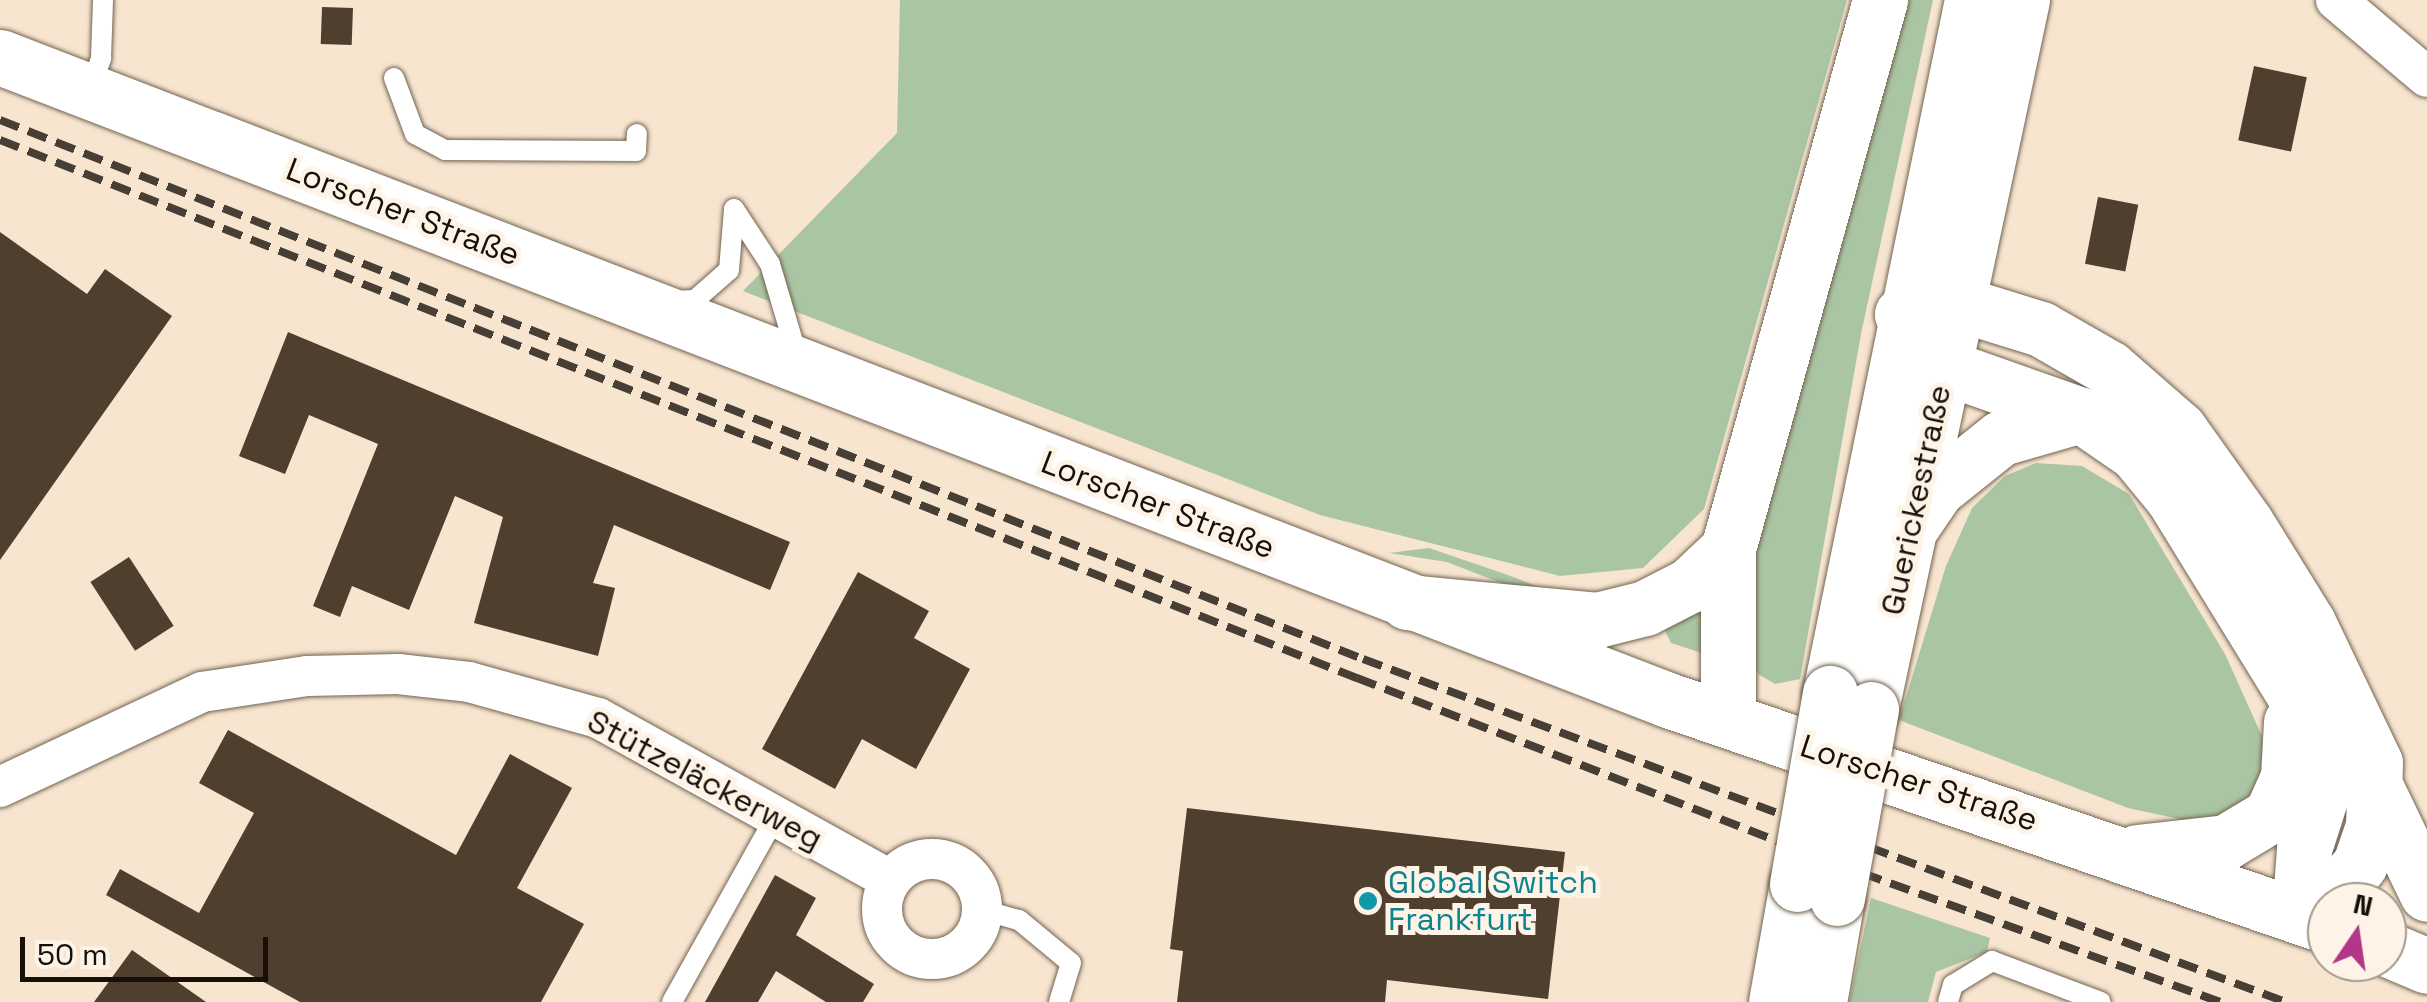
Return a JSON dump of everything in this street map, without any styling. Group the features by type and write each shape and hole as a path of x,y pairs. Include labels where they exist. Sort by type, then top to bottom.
{"main road":[{"path":"1728,720 1728,549 1880,0"},
{"name":"Guerickestraße","path":"1776,1002 1817,891 1851,701 1902,314 1972,0"},
{"name":"Guerickestraße","path":"1851,701 1907,534 2022,0"},
{"name":"Lorscher Straße","path":"0,57 1406,602 1728,720 2307,918"},
{"path":"2307,902 2299,879 2321,796 2322,761 2312,724 2174,498 2136,453 2081,415 1944,367 1902,314 1958,303 2041,330 2109,368 2180,430 2308,623 2366,738 2377,790 2427,894"},
{"path":"1907,534 1938,489 2002,438 2081,415"},
{"path":"1406,602 1596,620 1645,608 1690,585 1728,549"},
{"path":"2129,854 2226,842 2271,815 2290,760 2284,680"},
{"path":"2345,882 2360,864 2377,790"},
{"name":"Guerickestraße","path":"1817,891 1818,1002"}],"street":[{"path":"2336,0 2427,77"},
{"name":"Stützeläckerweg","path":"0,787 202,692 307,676 398,674 469,682 598,718 890,880"},
{"path":"935,858 956,864 975,881 984,910 974,938 956,954 928,960 902,950 887,933 882,900 890,880 906,865 935,858"}],"lane":[{"path":"90,90 100,58 103,0"},
{"path":"394,78 415,134 445,150 636,152 636,134"},
{"path":"638,303 695,300 716,287 729,270 734,209 770,264 786,331 802,366"},
{"path":"672,1002 776,816"},
{"path":"984,910 1018,920 1072,963 1059,1002"},
{"path":"1948,1002 1953,985 1992,961 2101,1002"}],"green space":[{"path":"900,0 1847,0 1704,509 1643,568 1560,576 1320,515 743,291 897,133"},
{"path":"1902,0 1933,0 1861,334 1800,679 1775,684 1758,674 1748,654 1752,551"},
{"path":"2036,463 2082,466 2129,494 2225,654 2266,745 2261,784 2232,813 2193,822 2128,808 1899,720 1946,566 1972,508 2005,476"},
{"path":"1429,548 1552,592 1531,595 1447,562 1389,553"},
{"path":"1712,577 1711,656 1671,643 1658,616"},
{"path":"1871,898 1990,938 1987,952 1936,972 1928,1002 1849,1002"}],"building":[{"path":"322,7 353,8 352,45 321,44"},
{"path":"2254,66 2307,77 2291,152 2238,140"},
{"path":"2098,197 2138,205 2125,272 2085,264"},
{"path":"0,232 87,294 105,269 172,316 0,560"},
{"path":"288,332 790,542 770,590 614,525 593,583 615,588 598,656 474,623 503,517 455,496 409,610 352,586 340,617 313,606 378,444 309,415 285,474 239,456"},
{"path":"129,557 174,626 135,651 90,582"},
{"path":"858,572 929,611 914,638 970,669 916,769 862,739 835,789 762,749"},
{"path":"228,730 456,855 510,754 572,788 517,888 584,924 541,1002 300,1002 106,895 120,869 199,913 254,813 199,783"},
{"name":"Global Switch Frankfurt","path":"1187,808 1565,852 1548,999 1387,980 1385,1002 1177,1002 1183,951 1170,949"},
{"path":"775,875 816,898 796,935 874,984 863,1002 826,1002 776,971 758,1002 705,1002"},
{"path":"132,950 206,1002 94,1002"}],"railway":[{"path":"0,120 1363,659 2286,1002"},
{"path":"0,140 1357,678 1834,863 2220,1002"}],"place":[{"name":"Global Switch Frankfurt","path":"1368,901"}]}
